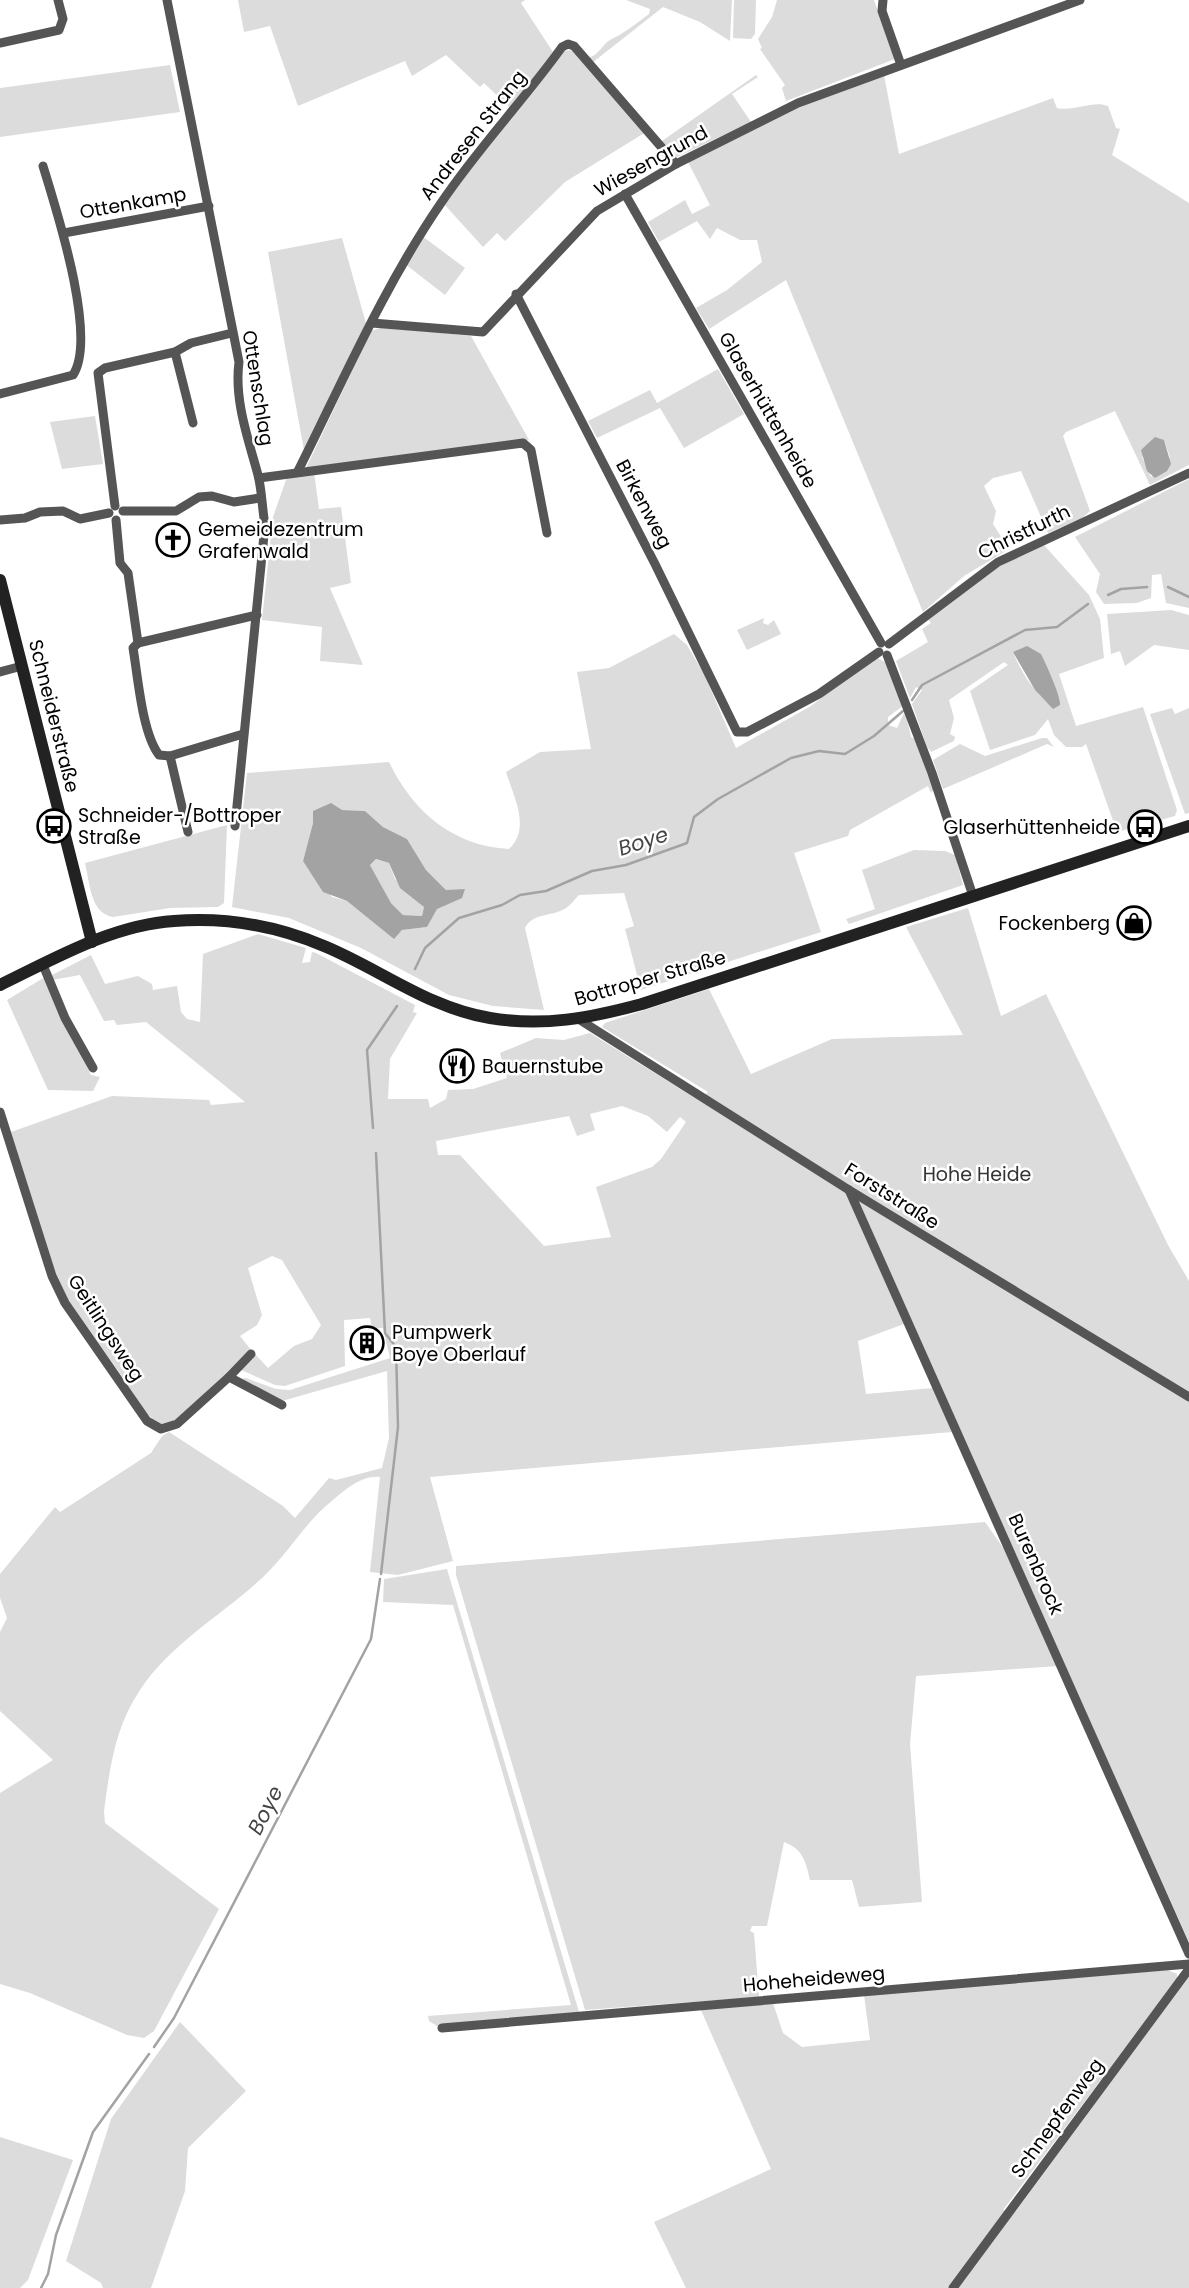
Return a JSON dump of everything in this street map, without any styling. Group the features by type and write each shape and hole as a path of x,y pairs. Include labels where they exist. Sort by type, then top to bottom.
{"main road":[{"name":"Schneiderstraße","path":"0,580 92,942"},
{"name":"Bottroper Straße","path":"0,985 92,942 151,924 227,920 265,926 325,946 421,996 455,1009 489,1018 534,1023 580,1020 642,1004 1189,826"}],"street":[{"path":"0,43 59,30 63,19 58,0"},
{"name":"Ottenschlag","path":"167,0 239,362 236,382 258,478 265,542 234,826"},
{"path":"883,0 882,11 901,65"},
{"name":"Wiesengrund","path":"372,323 479,333 489,328 516,294 597,211 676,164 797,103 1080,0"},
{"name":"Andresen Strang","path":"298,471 402,264 446,195 568,44 574,46 676,164"},
{"name":"Ottenkamp","path":"0,394 73,375 78,367 79,328 74,279 64,233 43,166"},
{"name":"Glaserhüttenheide","path":"625,194 884,649 932,773 973,895"},
{"name":"Ottenkamp","path":"64,233 209,206"},
{"name":"Birkenweg","path":"516,294 655,564 737,732"},
{"path":"138,643 128,573 120,563 117,543 116,513 98,373 105,368 175,352 191,343 232,333"},
{"path":"175,352 193,423"},
{"path":"258,478 526,444 531,450 547,533"},
{"name":"Christfurth","path":"737,732 747,732 819,694 884,649 998,562 1189,473"},
{"path":"0,520 25,518 40,512 63,511 79,519 116,513 176,511 199,497 212,496 234,502 260,498"},
{"path":"243,734 170,756 157,753 145,725 133,648 138,643 257,615"},
{"path":"0,672 22,666"},
{"path":"170,756 188,832"},
{"path":"43,965 65,1018 93,1068"},
{"name":"Forststraße","path":"580,1020 849,1190 1189,1397"},
{"name":"Geitlingsweg","path":"0,1112 52,1276 65,1303 147,1422 161,1429 177,1424 251,1354"},
{"path":"0,1144 9,1135"},
{"name":"Burenbrock","path":"849,1190 1189,1954"},
{"path":"229,1377 282,1405"},
{"name":"Hoheheideweg","path":"442,2028 1189,1967"},
{"name":"Schnepfenweg","path":"953,2288 1189,1967"}],"green space":[{"path":"238,0 525,0 521,3 553,52 511,109 484,83 480,87 446,55 412,76 405,61 298,106 270,26 244,32"},
{"path":"626,0 732,0 730,41 700,22 663,7 592,63 588,58 649,14 650,9"},
{"path":"734,0 756,0 755,34 751,39 733,38"},
{"path":"777,0 874,0 895,59 786,101 782,88 785,85 760,49 762,48 758,39 772,17"},
{"path":"575,50 646,132 565,182 505,241 497,233 483,247 443,203 562,51"},
{"path":"170,65 180,112 0,137 0,88"},
{"path":"756,75 758,77 732,94 751,122 675,158 662,141"},
{"path":"884,75 899,154 1053,98 1057,108 1070,109 1096,104 1108,106 1116,128 1120,129 1112,155 1189,203 1189,465 1150,485 1115,411 1066,432 1063,436 1090,511 1081,519 1048,533 1021,471 993,478 984,486 996,511 993,524 1009,549 964,576 923,612 786,280 709,329 696,308 727,290 762,262 757,240 740,240 717,228 710,239 697,221 659,242 648,222 685,200 692,214 710,205 688,162 804,105","holes":["1164,440 1170,457 1151,477 1142,457"]},
{"path":"422,236 465,268 445,295 405,264"},
{"path":"342,238 367,327 305,456 268,252"},
{"path":"383,327 471,336 529,440 306,468 371,331"},
{"path":"718,369 744,414 684,448 660,408 597,438 588,421 650,390 657,403"},
{"path":"95,416 103,464 62,469 50,422"},
{"path":"314,472 319,509 341,507 351,583 330,588 363,665 320,661 322,627 262,620 273,517 287,477"},
{"path":"1189,479 1189,608 1166,603 1161,574 1152,575 1151,598 1137,603 1104,604 1096,592 1100,574 1075,537"},
{"path":"1043,544 1089,595 1100,619 1104,658 1059,674 1076,726 1143,707 1177,810 1175,816 1117,832 1086,744 1082,747 1066,747 1054,735 1048,719 1035,735 990,750 970,691 1008,665 1004,662 949,700 954,718 950,734 955,737 954,741 931,752 927,747 912,704 922,690 916,687 910,698 896,661 928,642 922,629 931,623 927,618 992,569","holes":["1013,652 1041,654 1060,700 1050,705 1028,681"]},
{"path":"1171,610 1189,615 1189,650 1154,645 1125,666 1120,651 1111,654 1107,614"},
{"path":"764,618 763,623 768,625 774,620 781,634 747,650 737,630"},
{"path":"674,634 687,645 704,674 736,748 811,706 877,658 885,662 904,705 888,717 888,725 897,728 905,711 911,737 915,739 934,789 931,793 928,786 850,830 848,836 794,853 821,932 641,990 625,929 634,926 624,893 579,895 561,911 533,919 525,928 544,1010 493,1006 449,995 361,948 289,918 232,907 247,773 389,762 410,796 437,823 470,841 509,849 516,841 520,822 506,772 540,752 591,749 577,672 609,668","holes":["342,810 365,811 383,827 407,839 426,870 446,890 427,927 402,930 394,938 347,901 332,897 303,861 313,823"]},
{"path":"1172,708 1175,714 1189,708 1189,813 1185,814 1150,714"},
{"path":"1047,738 1054,747 1047,744 943,789 933,760 960,744 985,756"},
{"path":"227,825 224,903 218,907 170,908 113,917 105,914 95,903 85,863"},
{"path":"914,850 945,851 955,855 963,885 849,924 846,919 875,909 862,870"},
{"path":"376,859 389,863 395,879 424,907 422,916 403,915 391,903 370,865"},
{"name":"Hohe Heide","path":"968,908 1001,1016 1046,994 1168,1245 1189,1281 1189,1942 896,1289 884,1279 904,1324 858,1341 866,1394 933,1388 952,1432 430,1477 453,1561 398,1575 370,1572 380,1477 361,1480 343,1491 314,1518 262,1578 181,1644 152,1673 132,1704 119,1733 104,1811 105,1823 219,1909 154,2031 144,2038 127,2035 30,1993 0,1984 0,1793 53,1760 0,1711 0,1632 7,1618 0,1598 0,1574 55,1507 60,1512 151,1453 162,1436 169,1432 283,1506 295,1518 329,1478 336,1480 382,1468 389,1438 387,1371 282,1401 241,1379 290,1390 390,1358 383,1328 372,1328 370,1318 344,1320 345,1366 285,1386 275,1385 239,1369 255,1354 268,1368 294,1346 312,1339 321,1325 282,1260 272,1256 248,1268 262,1315 257,1325 240,1336 251,1350 197,1404 173,1421 162,1425 138,1402 59,1285 39,1230 11,1132 112,1096 209,1100 211,1105 245,1102 146,1022 117,1025 114,1020 104,1021 80,975 52,980 52,975 91,955 105,984 138,976 152,984 153,990 177,986 181,1012 187,1019 200,1022 203,954 258,934 306,948 302,963 310,962 312,952 316,953 415,1005 413,1012 417,1013 390,1059 388,1099 428,1099 430,1108 446,1099 448,1090 473,1089 507,1078 500,1053 536,1038 564,1040 590,1033 700,1101 708,1092 602,1027 605,1023 709,989 751,1074 832,1039 963,1035 906,927","holes":["622,1106 648,1116 667,1132 680,1117 686,1122 661,1159 652,1167 596,1187 611,1237 544,1246 460,1155 438,1155 436,1141 569,1116 577,1136 595,1130 590,1114"]},
{"path":"45,977 91,1075 100,1077 93,1091 48,1090 7,1000"},
{"path":"985,1522 1004,1549 1058,1666 916,1676 910,1744 922,1902 859,1907 852,1880 810,1880 803,1857 796,1848 784,1842 767,1926 752,1926 750,1931 754,1933 759,1997 585,2010 456,1575 456,1566"},
{"path":"447,1569 579,2012 437,2026 429,2021 428,2016 571,2005 453,1605 383,1602 384,1579"},
{"path":"1168,1970 1177,1974 1177,1979 1003,2210 1016,2211 1189,1976 1189,2288 686,2288 654,2222 771,2169 700,2008 773,2003 783,2033 802,2047 870,2040 864,1995"},
{"path":"180,2022 246,2091 188,2148 185,2191 151,2288 103,2288 101,2283 66,2261 111,2119"},
{"path":"0,2137 73,2160 28,2280 20,2288 0,2288"}],"shaded area":[{"path":"1155,437 1164,440 1171,464 1167,471 1155,478 1147,471 1141,450"},
{"path":"1027,646 1041,654 1053,680 1060,705 1053,709 1035,690 1013,652"},
{"path":"331,803 342,810 365,811 383,827 407,839 426,870 446,890 465,889 462,898 437,909 427,927 402,930 394,939 347,901 323,892 303,861 313,823 313,811","holes":["376,859 389,863 400,888 424,907 422,916 403,915 391,903 370,865"]}],"waterway":[{"name":"Boye","path":"1108,595 1121,589 1147,587"},
{"name":"Boye","path":"1168,587 1189,597"},
{"name":"Boye","path":"912,700 922,685 1025,630 1057,627 1088,604"},
{"name":"Boye","path":"415,969 425,948 459,918 502,905 520,895 546,891 592,871 626,865 687,843 694,817 718,799 791,758 819,751 845,754 874,736 903,711"},
{"name":"Boye","path":"373,1128 367,1050 397,1006"},
{"name":"Boye","path":"376,1153 385,1333 396,1347 398,1427 381,1574"},
{"name":"Boye","path":"154,2047 174,2018 371,1639 380,1579"},
{"name":"Boye","path":"41,2288 48,2274 56,2235 93,2132 149,2054"}],"place":[{"name":"Gemeidezentrum Grafenwald","path":"173,540"},
{"name":"Schneider-/Bottroper Straße","path":"54,826"},
{"name":"Glaserhüttenheide","path":"1145,827"},
{"name":"Fockenberg","path":"1134,923"},
{"name":"Bauernstube","path":"457,1066"},
{"name":"Pumpwerk Boye Oberlauf","path":"367,1343"}]}
